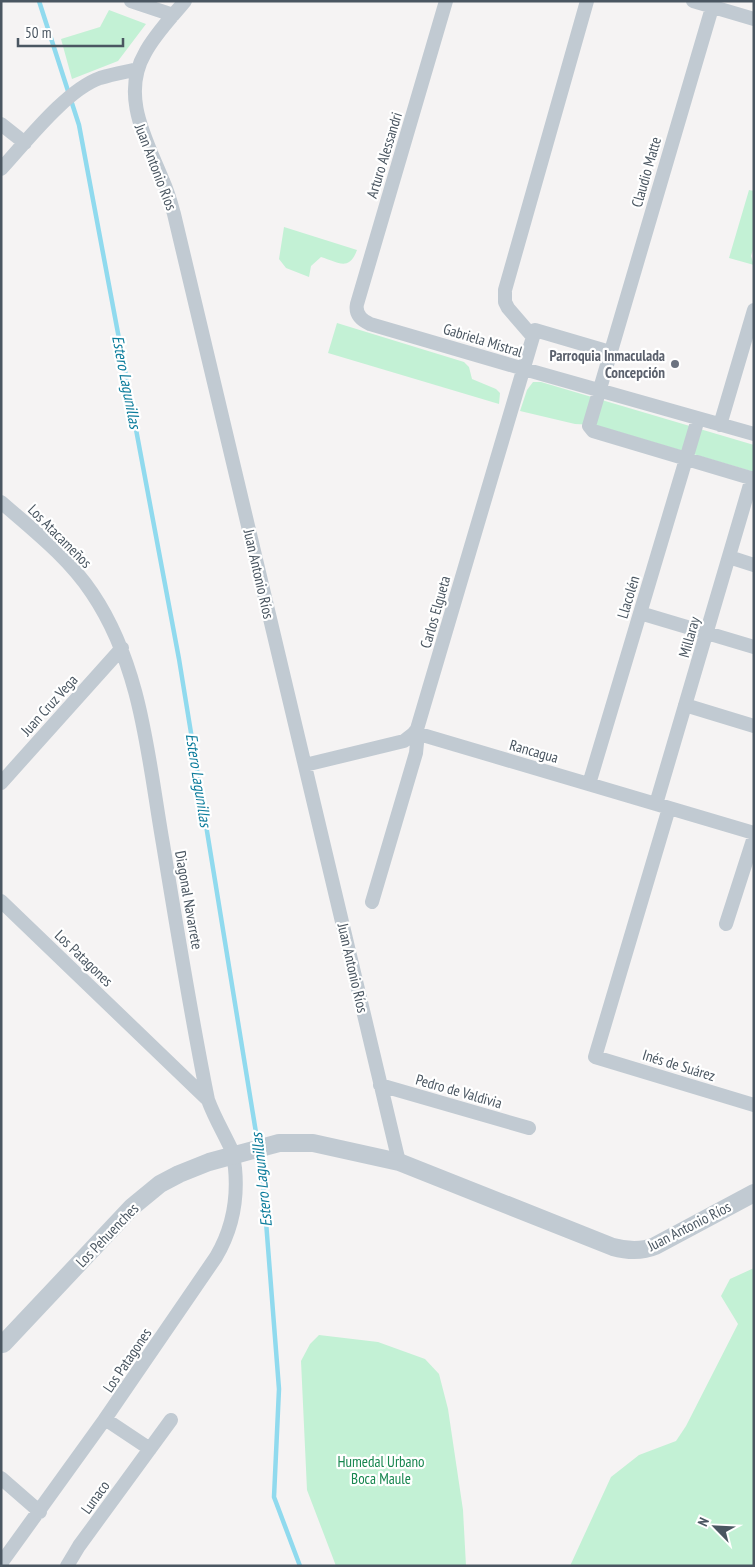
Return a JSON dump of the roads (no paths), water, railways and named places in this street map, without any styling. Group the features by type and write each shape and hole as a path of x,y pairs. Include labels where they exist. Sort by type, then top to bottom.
{"street":[{"path":"131,1 173,15"},
{"name":"Juan Antonio Ríos","path":"185,1 149,46 138,69 135,92 139,124 164,182 174,214 399,1162"},
{"name":"Arturo Alessandri","path":"359,317 356,309 357,304 446,1"},
{"path":"587,1 505,290 505,302 511,314 534,334 610,352"},
{"path":"694,1 713,4 754,19"},
{"name":"Claudio Matte","path":"599,391 713,4"},
{"path":"1,169 55,110 82,88 101,78 138,69"},
{"path":"1,124 25,143"},
{"path":"720,425 754,310"},
{"name":"Gabriela Mistral","path":"359,317 370,324 754,434"},
{"name":"Carlos Elgueta","path":"372,902 416,753 417,743 414,734 420,721 534,334"},
{"path":"599,391 589,423 592,430 753,478"},
{"name":"Llacolén","path":"589,784 698,419"},
{"name":"Millaray","path":"595,1057 662,806 685,706 753,478"},
{"name":"Los Atacameños","path":"1,502 71,566 91,592 122,648"},
{"path":"729,557 754,565"},
{"path":"640,613 754,647"},
{"name":"Juan Cruz Vega","path":"1,783 122,648"},
{"name":"Diagonal Navarrete","path":"122,648 136,690 142,719 208,1100 219,1127 234,1155"},
{"path":"685,706 754,726"},
{"path":"305,765 398,742 408,739 414,734"},
{"name":"Rancagua","path":"414,734 589,784 754,835"},
{"path":"726,924 754,835"},
{"name":"Los Patagones","path":"1,901 208,1100"},
{"name":"Inés de Suárez","path":"595,1057 754,1105"},
{"name":"Pedro de Valdivia","path":"380,1085 529,1128"},
{"name":"Juan Antonio Ríos","path":"234,1155 279,1143 313,1143 399,1162 613,1247 628,1250 642,1250 655,1246 754,1192"},
{"name":"Los Patagones","path":"2,1563 105,1420 222,1247 233,1214 236,1176 234,1155"},
{"name":"Los Pehuenches","path":"2,1344 146,1195 160,1184 179,1174 234,1155"},
{"path":"105,1420 150,1449"},
{"name":"Lunaco","path":"67,1566 79,1546 171,1420"},
{"path":"1,1478 40,1512"}],"waterway":[{"name":"Estero Lagunillas","path":"39,1 79,125 179,659 258,1145"},
{"name":"Estero Lagunillas","path":"260,1153 279,1389 274,1497 300,1566"}],"place":[{"name":"Parroquia Inmaculada Concepción","path":"675,364"}],"park label":[{"name":"Humedal Urbano Boca Maule","path":"381,1470"}]}
